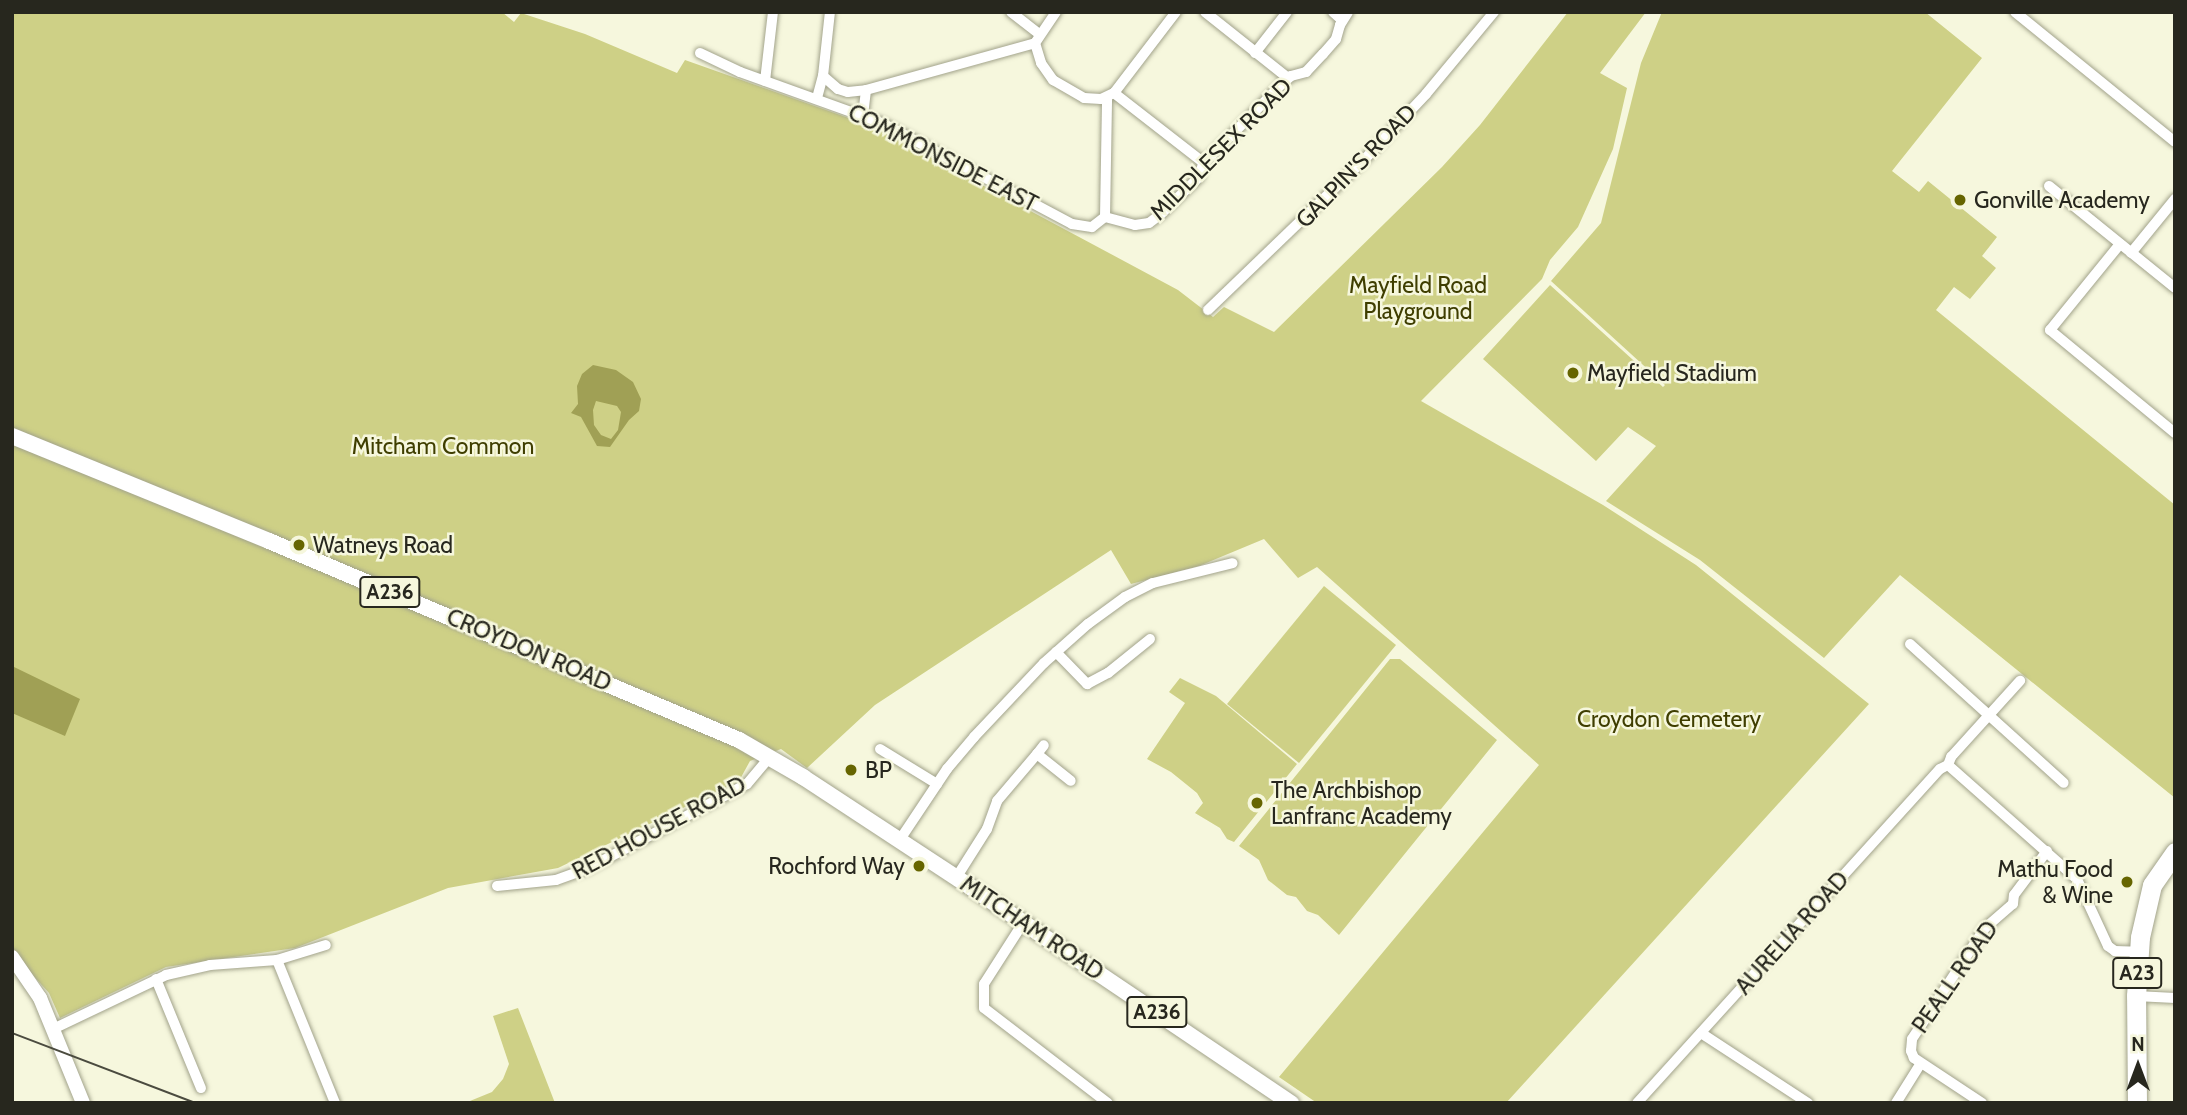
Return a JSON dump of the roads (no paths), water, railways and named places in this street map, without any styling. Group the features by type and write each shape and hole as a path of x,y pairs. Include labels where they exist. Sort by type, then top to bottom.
{"highway":[{"name":"A23","path":"2137,1103 2138,953 2147,900 2172,861"}],"main road":[{"name":"CROYDON ROAD","path":"12,436 636,695 770,757"},
{"name":"MITCHAM ROAD","path":"770,757 956,878 1291,1103"},
{"path":"12,957 36,990 83,1103"}],"street":[{"path":"765,81 773,12"},
{"path":"817,98 823,76 830,12"},
{"path":"1011,12 1037,38 1044,68 1062,86 1084,98 1110,96 1204,163"},
{"path":"823,76 838,89 848,92 866,90 1037,38 1056,12"},
{"path":"1105,218 1110,96 1176,12"},
{"path":"1205,12 1288,78"},
{"path":"1255,53 1287,12"},
{"path":"1333,12 1345,16"},
{"name":"GALPIN'S ROAD","path":"1208,310 1284,240 1371,152 1426,94 1494,12"},
{"path":"2015,12 2175,142"},
{"name":"MIDDLESEX ROAD","path":"1105,218 1130,225 1149,223 1199,177 1204,163 1288,78 1306,72 1336,39 1345,16"},
{"name":"COMMONSIDE EAST","path":"700,53 765,81 863,115 1072,224 1092,227 1105,218"},
{"path":"863,115 866,90"},
{"path":"2049,186 2175,288"},
{"path":"2131,253 2175,199"},
{"path":"2120,244 2050,330 2175,433"},
{"path":"899,841 937,783 992,717 1056,652 1100,615 1137,590 1171,578 1233,563"},
{"path":"1056,652 1087,684 1108,673 1150,639"},
{"path":"1910,644 2064,783"},
{"name":"AURELIA ROAD","path":"1637,1103 1940,769 1948,765 1951,757 2020,681"},
{"path":"880,749 937,783"},
{"path":"956,878 987,829 997,801 1040,749 1071,781"},
{"name":"RED HOUSE ROAD","path":"497,886 576,874 747,784 770,757"},
{"path":"1948,765 2080,882 2105,944 2115,951 2138,953"},
{"name":"PEALL ROAD","path":"1982,1103 1922,1063 1911,1051 1912,1039 1986,928 2013,904 2014,895 2047,851"},
{"path":"1023,923 984,984 985,1008 1108,1103"},
{"path":"53,1029 90,1014 156,979 195,968 277,960 326,945"},
{"path":"277,960 335,1103"},
{"path":"156,979 201,1087"},
{"path":"2136,996 2175,998"},
{"path":"1701,1033 1808,1103"},
{"path":"1896,1103 1922,1063"}],"tram line":[{"path":"12,1033 195,1103"}],"place":[{"name":"Gonville Academy","path":"1960,200"},
{"name":"Mayfield Stadium","path":"1573,373"},
{"name":"Watneys Road","path":"299,545"},
{"name":"BP","path":"851,770"},
{"name":"The Archbishop Lanfranc Academy","path":"1257,803"},
{"name":"Rochford Way","path":"919,866"},
{"name":"Mathu Food & Wine","path":"2127,882"}],"park label":[{"name":"Mayfield Road Playground","path":"1418,298"},
{"name":"Mitcham Common","path":"443,446"},
{"name":"Croydon Cemetery","path":"1669,719"}]}
